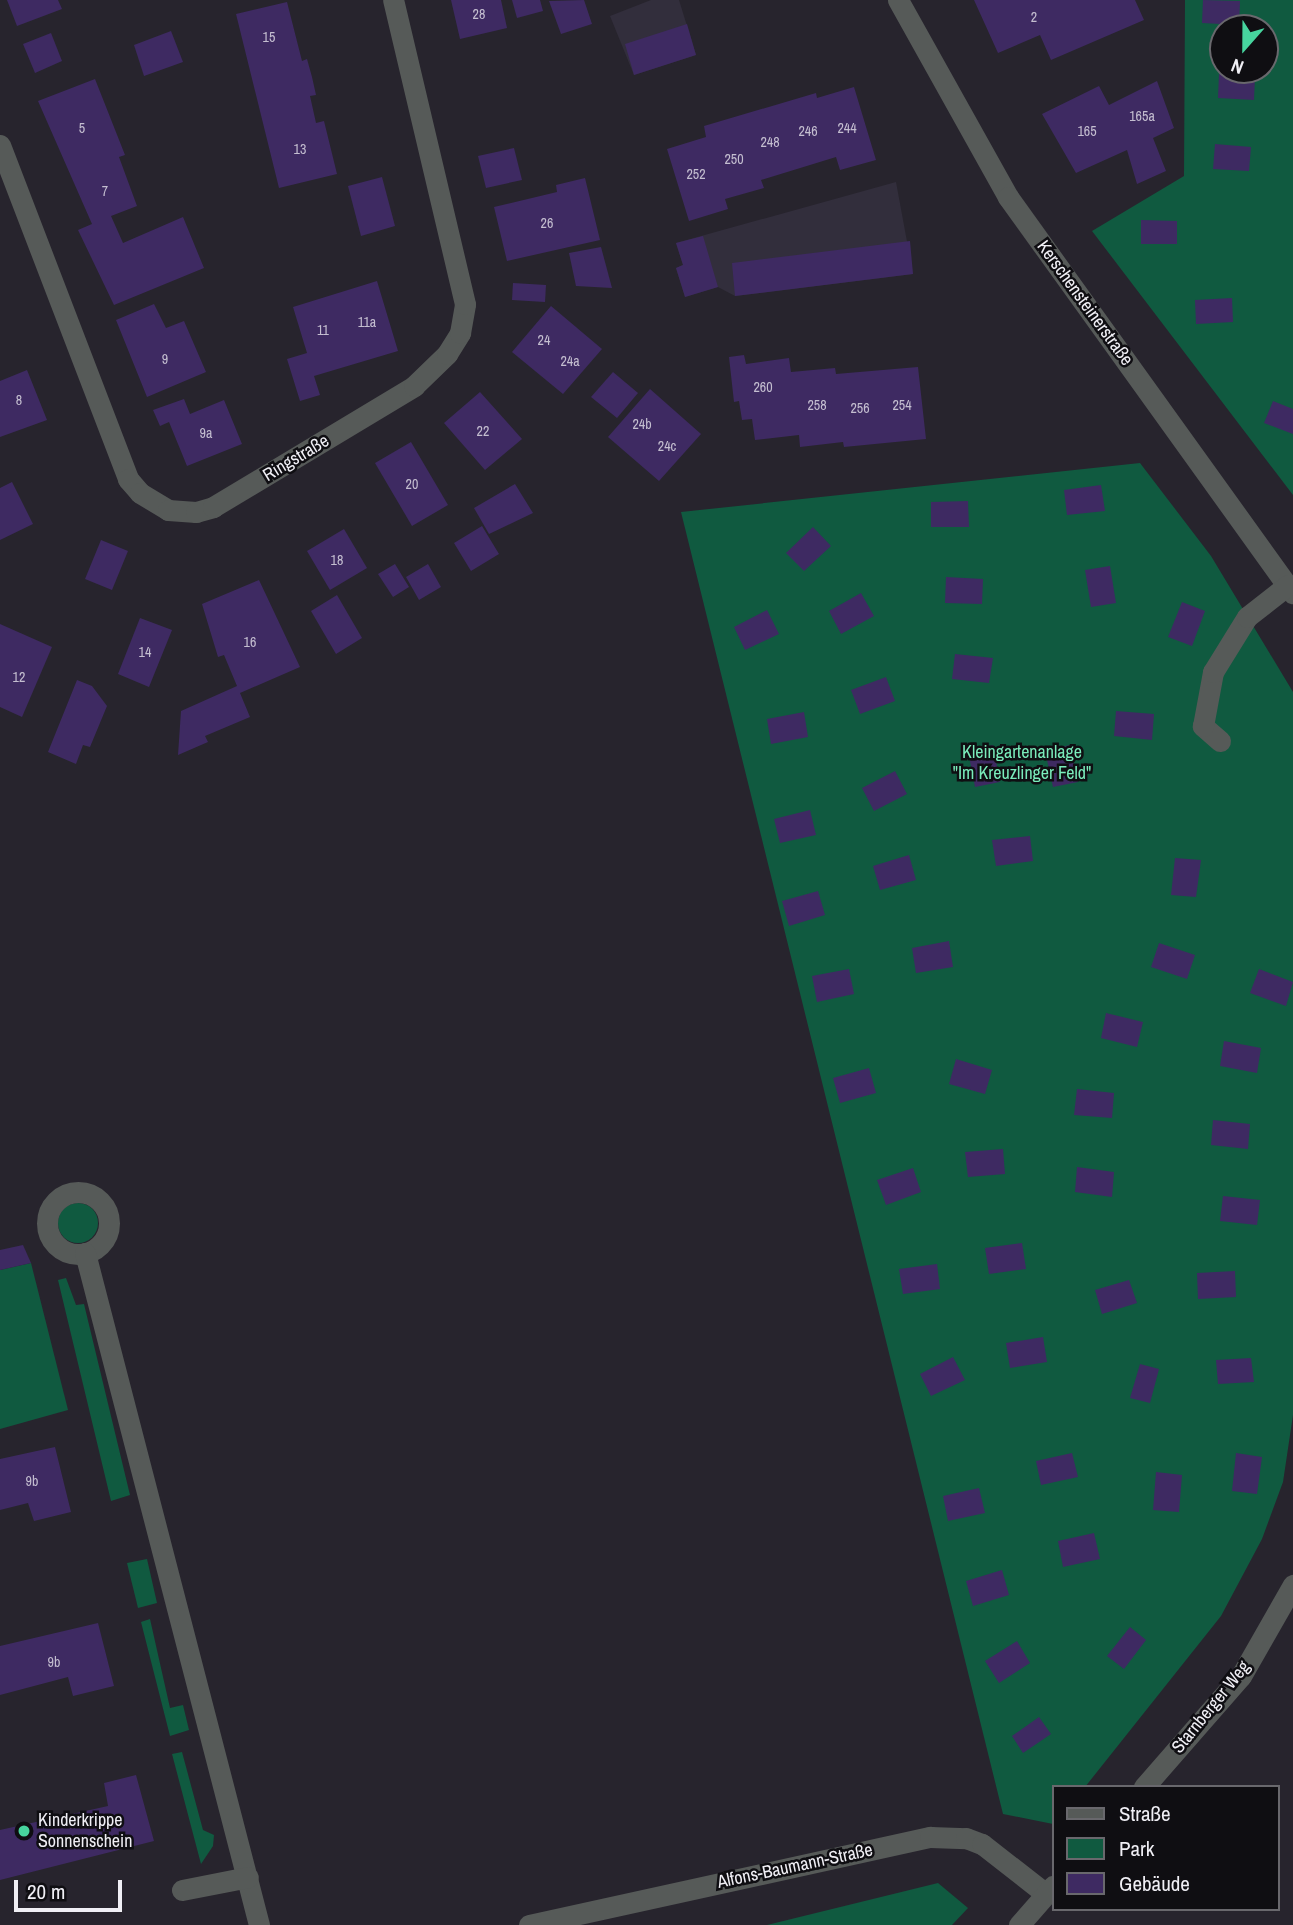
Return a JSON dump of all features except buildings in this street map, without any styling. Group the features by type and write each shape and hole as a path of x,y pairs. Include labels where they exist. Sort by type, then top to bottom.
{"street":[{"name":"Ringstraße","path":"0,145 128,479 140,493 168,510 197,512 213,507 414,386 447,354 460,333 465,304 393,0"},
{"name":"Kerschensteinerstraße","path":"898,0 1007,197 1290,589"},
{"path":"1220,741 1203,726 1213,672 1247,617 1290,589"},
{"path":"85,1253 259,1925"},
{"name":"Starnberger Weg","path":"1146,1785 1241,1676 1293,1585"},
{"name":"Alfons-Baumann-Straße","path":"529,1925 930,1837 966,1838 982,1844 1050,1890"},
{"path":"182,1890 248,1877"},
{"path":"1019,1925 1050,1890"}],"shaded area":[{"path":"651,0 679,0 696,55 634,75 610,16"},
{"path":"896,182 913,274 735,296 718,287 685,297 676,268 683,265 676,243"}],"green space":[{"path":"1185,0 1293,0 1293,495 1092,231 1184,176"},
{"name":"Kleingartenanlage \"Im Kreuzlinger Feld\"","path":"1140,463 1211,556 1293,692 1293,1415 1283,1482 1262,1539 1221,1616 1087,1785 1052,1785 1052,1824 1003,1814 681,512"},
{"path":"78,1203 92,1209 98,1223 92,1237 78,1243 64,1237 58,1223 64,1209"},
{"path":"31,1263 68,1410 0,1429 0,1270"},
{"path":"66,1278 76,1305 84,1304 130,1495 111,1501 58,1280"},
{"path":"147,1559 157,1603 138,1608 127,1563"},
{"path":"150,1619 170,1708 183,1705 189,1730 170,1736 141,1622"},
{"path":"182,1752 203,1830 214,1835 213,1846 201,1864 172,1754"},
{"path":"938,1883 968,1908 952,1925 767,1925"}],"place":[{"name":"Kinderkrippe Sonnenschein","path":"24,1831"}]}
